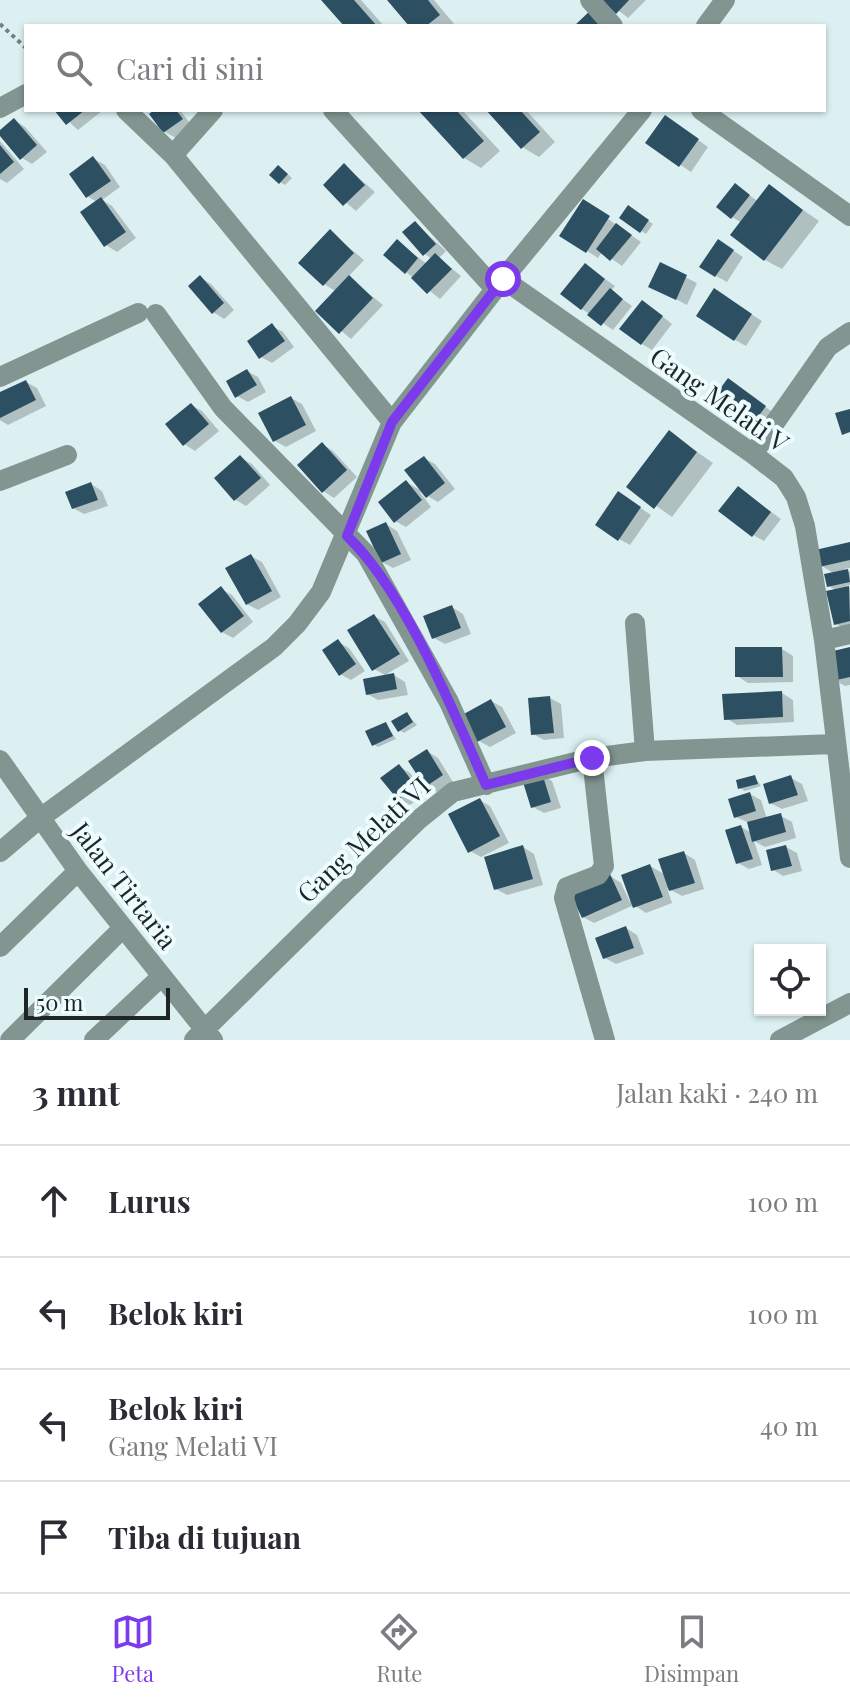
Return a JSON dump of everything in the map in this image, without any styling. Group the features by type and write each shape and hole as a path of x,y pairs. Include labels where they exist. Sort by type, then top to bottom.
{"street":[{"path":"590,0 611,24"},
{"path":"707,24 725,0"},
{"path":"0,108 24,95"},
{"path":"128,112 173,155 392,422"},
{"path":"173,155 211,112"},
{"name":"Gang Melati V","path":"335,112 499,284 784,478 796,497 805,526 839,728 850,857"},
{"path":"0,852 39,819 274,647 297,624 321,592 347,536 392,422 499,284 640,112"},
{"path":"704,112 850,216"},
{"path":"0,377 147,313 223,408 366,554 406,620 449,702 486,785"},
{"path":"753,454 828,347 850,332"},
{"path":"0,481 67,455"},
{"path":"635,623 645,751"},
{"path":"824,640 850,634"},
{"name":"Gang Melati VI","path":"204,1036 436,804 453,792 592,758 839,728"},
{"path":"592,758 604,866 598,875 563,891 605,1040"},
{"name":"Jalan Tirtaria","path":"0,760 39,819 162,976 204,1036"},
{"path":"0,947 78,871"},
{"path":"10,1040 123,928"},
{"path":"94,1040 162,976"},
{"path":"780,1040 850,1003"}],"path":[{"path":"0,24 24,46"}],"building":[{"path":"321,0 354,0 375,24 342,24"},
{"path":"387,0 428,0 440,15 429,24 407,24"},
{"path":"602,0 629,0 616,14"},
{"path":"592,9 606,24 576,24"},
{"path":"56,112 82,112 66,125"},
{"path":"178,112 183,119 163,133 149,114"},
{"path":"420,112 458,112 484,141 463,159"},
{"path":"488,112 522,112 540,132 521,149"},
{"path":"665,115 699,139 679,167 645,143"},
{"path":"14,118 37,145 20,160 0,136 0,130"},
{"path":"0,145 14,162 0,174"},
{"path":"93,156 111,181 86,198 69,174"},
{"path":"344,163 365,185 343,206 323,185"},
{"path":"278,165 288,174 279,184 269,175"},
{"path":"735,183 750,195 731,219 716,207"},
{"path":"769,184 803,210 764,261 730,235"},
{"path":"101,197 126,232 104,247 80,212"},
{"path":"583,199 610,216 586,253 559,236"},
{"path":"628,205 649,220 640,233 619,218"},
{"path":"415,221 436,244 423,256 402,232"},
{"path":"616,223 632,235 610,261 596,249"},
{"path":"330,229 354,253 323,286 298,263"},
{"path":"397,239 418,258 405,274 383,255"},
{"path":"718,239 734,250 715,277 699,267"},
{"path":"435,253 452,269 427,294 411,278"},
{"path":"660,262 687,275 676,300 648,287"},
{"path":"585,263 605,279 581,310 560,294"},
{"path":"200,275 224,303 212,314 188,286"},
{"path":"349,275 373,298 339,334 315,311"},
{"path":"610,288 623,299 601,326 587,315"},
{"path":"714,288 752,314 734,341 696,316"},
{"path":"642,300 663,316 641,345 619,329"},
{"path":"272,323 285,341 259,359 247,341"},
{"path":"247,369 257,385 235,398 226,381"},
{"path":"728,378 766,406 746,433 708,405"},
{"path":"26,380 36,400 0,418 0,392"},
{"path":"291,396 306,425 273,442 258,413"},
{"path":"191,403 209,424 183,446 165,424"},
{"path":"850,409 850,432 842,435 835,413"},
{"path":"669,430 697,452 654,509 626,487"},
{"path":"322,442 347,470 322,493 297,465"},
{"path":"240,455 261,478 234,501 214,478"},
{"path":"424,456 445,483 426,498 404,470"},
{"path":"406,480 422,500 394,523 378,502"},
{"path":"91,482 98,500 72,509 65,492"},
{"path":"738,486 771,512 752,537 718,511"},
{"path":"618,491 641,507 618,541 595,525"},
{"path":"386,522 401,554 381,563 366,531"},
{"path":"850,542 850,560 819,567 815,550"},
{"path":"251,554 272,591 246,605 225,568"},
{"path":"848,569 850,582 827,587 824,574"},
{"path":"221,586 244,616 221,633 198,604"},
{"path":"849,586 850,621 834,625 826,591"},
{"path":"452,605 461,628 432,639 423,616"},
{"path":"374,614 400,654 372,671 347,630"},
{"path":"338,639 356,664 339,676 322,650"},
{"path":"735,647 782,647 783,677 735,677"},
{"path":"850,647 850,677 832,681 825,653"},
{"path":"394,673 397,689 366,695 363,679"},
{"path":"782,691 783,717 724,720 722,694"},
{"path":"550,696 554,733 531,735 528,698"},
{"path":"491,699 506,727 477,742 462,715"},
{"path":"407,712 413,722 398,732 391,721"},
{"path":"386,722 393,736 372,746 365,731"},
{"path":"427,749 443,775 425,787 408,761"},
{"path":"399,764 416,786 398,800 380,778"},
{"path":"542,773 551,802 531,808 522,779"},
{"path":"755,775 758,784 738,789 736,780"},
{"path":"791,775 798,795 769,804 763,784"},
{"path":"750,792 756,811 734,818 728,799"},
{"path":"480,798 500,836 468,853 448,814"},
{"path":"781,813 786,832 752,842 747,822"},
{"path":"741,825 753,859 736,864 725,830"},
{"path":"523,845 533,879 494,890 484,857"},
{"path":"786,845 792,866 771,871 766,850"},
{"path":"684,851 695,883 669,891 658,859"},
{"path":"650,864 663,897 633,908 621,875"},
{"path":"610,874 622,900 582,918 570,893"},
{"path":"626,926 634,948 603,959 595,938"}],"route":[{"path":"503,279 392,422 347,536 366,554 406,620 449,702 486,785 592,758"}]}
